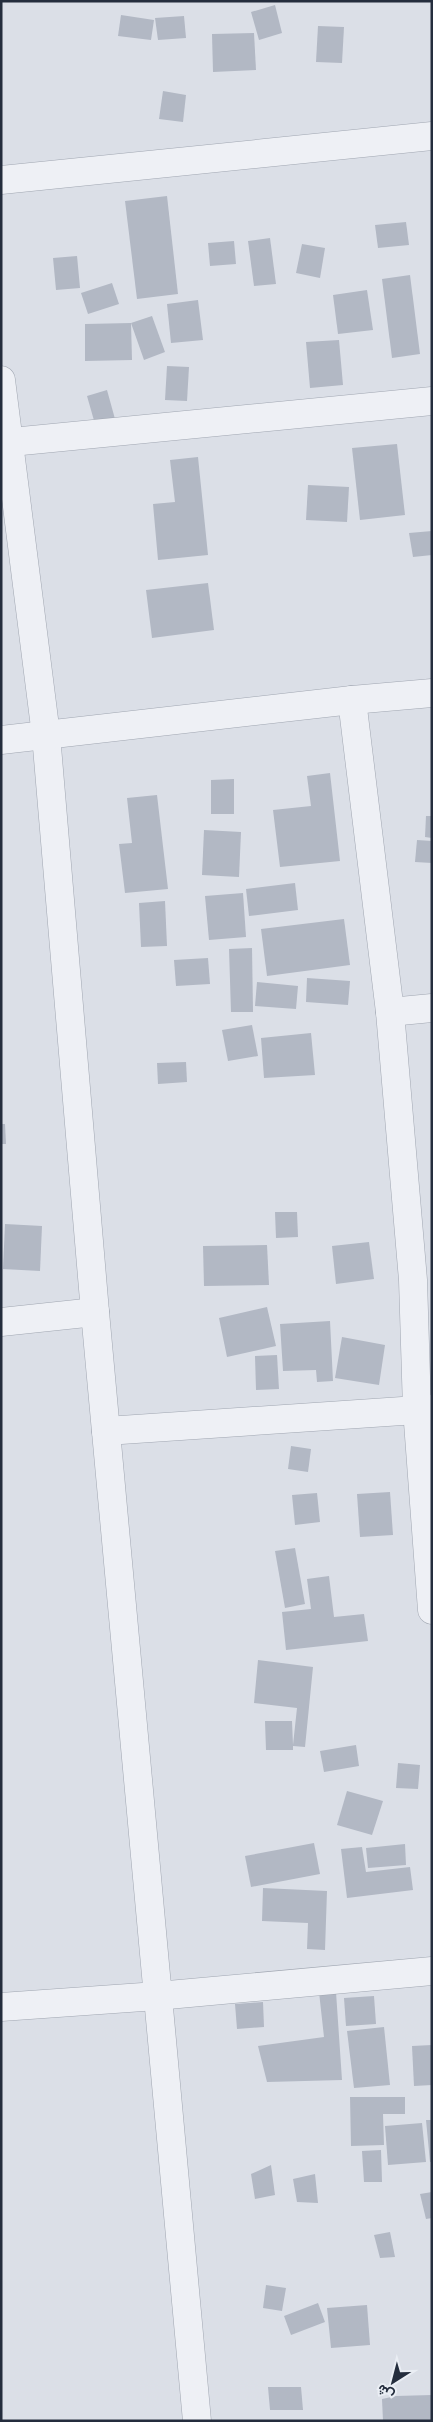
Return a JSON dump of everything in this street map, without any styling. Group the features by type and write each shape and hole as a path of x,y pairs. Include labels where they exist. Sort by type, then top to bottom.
{"street":[{"path":"1,180 432,136"},
{"path":"1,380 5,443 46,736 95,1312 197,2421"},
{"path":"5,443 432,401"},
{"path":"1,740 352,700 432,693"},
{"path":"352,700 422,1280 424,1409 432,1610"},
{"path":"390,1012 432,1008"},
{"path":"1,1322 95,1312"},
{"path":"106,1431 424,1409"},
{"path":"1,2007 157,1996 432,1972"}],"building":[{"path":"275,5 282,33 259,40 251,12"},
{"path":"121,15 154,20 151,40 118,36"},
{"path":"184,16 186,38 158,40 155,18"},
{"path":"318,26 344,27 342,63 316,62"},
{"path":"254,33 256,70 213,72 212,34"},
{"path":"163,91 186,95 183,122 159,119"},
{"path":"167,196 178,294 137,299 125,201"},
{"path":"406,222 409,245 378,248 375,225"},
{"path":"270,238 276,284 254,286 248,241"},
{"path":"234,241 236,264 210,266 208,243"},
{"path":"302,244 325,248 320,278 296,273"},
{"path":"77,256 80,288 56,290 53,258"},
{"path":"410,275 420,354 392,358 382,279"},
{"path":"112,283 119,304 88,314 81,293"},
{"path":"367,290 373,330 338,334 333,295"},
{"path":"198,300 203,340 171,343 167,304"},
{"path":"152,316 165,352 144,360 131,323"},
{"path":"131,323 132,360 85,361 85,324"},
{"path":"339,340 343,385 310,388 306,342"},
{"path":"167,366 189,367 187,401 165,400"},
{"path":"107,390 115,419 95,424 87,396"},
{"path":"397,444 405,515 360,520 352,448"},
{"path":"198,457 208,555 158,560 153,504 175,502 170,460"},
{"path":"308,485 349,487 347,522 306,520"},
{"path":"432,531 432,555 413,557 409,533"},
{"path":"208,583 214,630 152,638 146,590"},
{"path":"330,773 340,861 280,867 273,810 311,806 307,776"},
{"path":"234,779 234,814 211,814 211,780"},
{"path":"157,795 168,889 125,893 119,844 132,843 127,798"},
{"path":"426,816 432,816 432,838 425,837"},
{"path":"204,830 241,832 239,877 202,875"},
{"path":"417,840 432,841 432,863 415,862"},
{"path":"295,883 298,910 249,916 246,889"},
{"path":"243,893 246,937 209,940 205,896"},
{"path":"165,901 167,946 141,947 139,903"},
{"path":"344,919 350,965 267,976 261,929"},
{"path":"252,948 253,1012 231,1012 229,949"},
{"path":"208,958 210,984 176,986 174,960"},
{"path":"307,978 350,981 348,1005 306,1002"},
{"path":"257,982 298,986 296,1009 255,1006"},
{"path":"252,1025 258,1056 228,1061 222,1030"},
{"path":"311,1033 315,1075 264,1078 261,1038"},
{"path":"186,1062 187,1082 158,1084 157,1063"},
{"path":"1,1124 5,1124 6,1144 1,1144"},
{"path":"275,1212 297,1212 298,1237 276,1238"},
{"path":"5,1224 42,1226 40,1271 3,1269"},
{"path":"369,1242 374,1279 336,1284 332,1246"},
{"path":"267,1245 269,1285 204,1286 203,1246"},
{"path":"267,1307 276,1346 227,1357 219,1318"},
{"path":"330,1321 333,1381 317,1382 316,1370 283,1371 280,1324"},
{"path":"342,1337 385,1345 379,1385 335,1378"},
{"path":"277,1355 279,1389 256,1390 255,1356"},
{"path":"291,1446 311,1449 308,1472 288,1469"},
{"path":"390,1492 393,1535 360,1537 357,1494"},
{"path":"317,1493 320,1522 295,1525 292,1495"},
{"path":"295,1548 305,1604 285,1608 275,1551"},
{"path":"329,1576 334,1617 364,1614 368,1641 286,1650 282,1612 311,1609 307,1579"},
{"path":"258,1660 313,1667 305,1747 293,1746 293,1750 266,1750 265,1721 292,1721 293,1745 297,1708 254,1703"},
{"path":"356,1745 359,1766 324,1772 320,1751"},
{"path":"398,1763 420,1765 418,1789 396,1788"},
{"path":"347,1791 383,1801 372,1835 337,1825"},
{"path":"314,1843 320,1874 251,1887 245,1856"},
{"path":"405,1844 406,1865 368,1868 366,1848"},
{"path":"362,1847 366,1872 410,1867 413,1890 347,1898 341,1849"},
{"path":"263,1888 327,1891 325,1950 307,1949 308,1923 262,1921"},
{"path":"319,1992 336,1992 342,2080 267,2082 258,2046 324,2037"},
{"path":"374,1996 376,2024 346,2026 344,1998"},
{"path":"263,2002 264,2027 237,2029 235,2004"},
{"path":"384,2027 390,2085 354,2088 347,2031"},
{"path":"432,2045 432,2085 414,2086 412,2046"},
{"path":"350,2097 405,2097 405,2114 383,2114 384,2145 351,2146"},
{"path":"426,2120 432,2120 432,2162 430,2162"},
{"path":"422,2123 426,2162 388,2165 385,2126"},
{"path":"381,2150 382,2182 364,2182 362,2151"},
{"path":"271,2165 275,2195 255,2199 251,2174"},
{"path":"315,2174 318,2203 297,2202 293,2179"},
{"path":"432,2192 432,2218 426,2219 420,2194"},
{"path":"390,2232 395,2257 380,2258 374,2235"},
{"path":"266,2285 286,2288 282,2311 263,2308"},
{"path":"318,2303 325,2322 291,2335 284,2316"},
{"path":"367,2305 370,2345 331,2348 327,2308"},
{"path":"268,2387 301,2387 303,2410 270,2410"},
{"path":"432,2395 432,2421 383,2421 382,2399 396,2396"}]}
